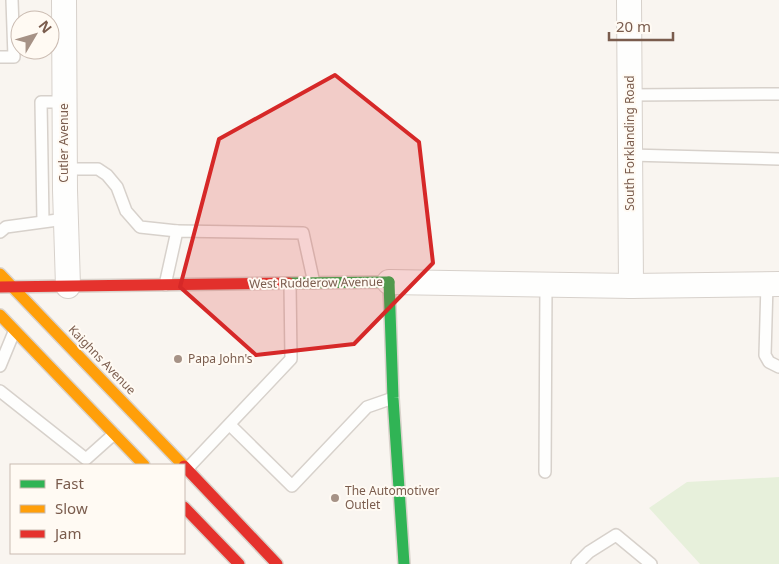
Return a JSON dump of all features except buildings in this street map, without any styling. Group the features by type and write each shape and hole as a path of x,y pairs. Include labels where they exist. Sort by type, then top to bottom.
{"main road":[{"name":"Kaighns Avenue","path":"0,274 181,464"},
{"name":"West Rudderow Avenue","path":"0,287 389,282"},
{"path":"389,282 393,398 404,564"},
{"path":"0,315 143,464"},
{"name":"Kaighns Avenue","path":"185,468 277,564"},
{"path":"185,508 239,564"}],"street":[{"name":"Cutler Avenue","path":"64,0 64,169 54,220 68,286"},
{"name":"South Forklanding Road","path":"629,0 631,286"},
{"name":"West Rudderow Avenue","path":"389,282 631,286 773,284"}],"lane":[{"path":"0,57 14,57 12,0"},
{"path":"630,95 779,94"},
{"path":"2,227 54,220 41,102 64,102"},
{"path":"630,155 779,159"},
{"path":"64,169 98,169 106,175 117,188 126,212 140,227 177,231 303,233 314,283"},
{"path":"165,285 177,231"},
{"path":"185,466 230,425 292,359 290,284"},
{"path":"773,284 765,355 769,362 779,367"},
{"path":"545,472 546,285"},
{"path":"0,366 15,330"},
{"path":"0,391 86,459 114,434"},
{"path":"230,425 292,486 367,407 393,398"},
{"path":"577,564 589,552 616,536 651,564"}],"highlighted area":[{"path":"335,75 419,142 433,263 354,344 256,355 180,287 219,139"}],"green space":[{"path":"779,477 779,564 700,564 649,508 687,482"}],"traffic: fast":[{"path":"289,283 389,282"},
{"path":"389,282 393,398 404,564"}],"traffic: slow":[{"path":"0,274 182,464"},
{"path":"0,315 143,464"}],"traffic: jam":[{"path":"0,287 289,283"},
{"path":"185,467 277,564"},
{"path":"185,508 239,564"}],"place":[{"name":"Papa John's","path":"178,359"},
{"name":"The Automotiver Outlet","path":"335,498"}]}
